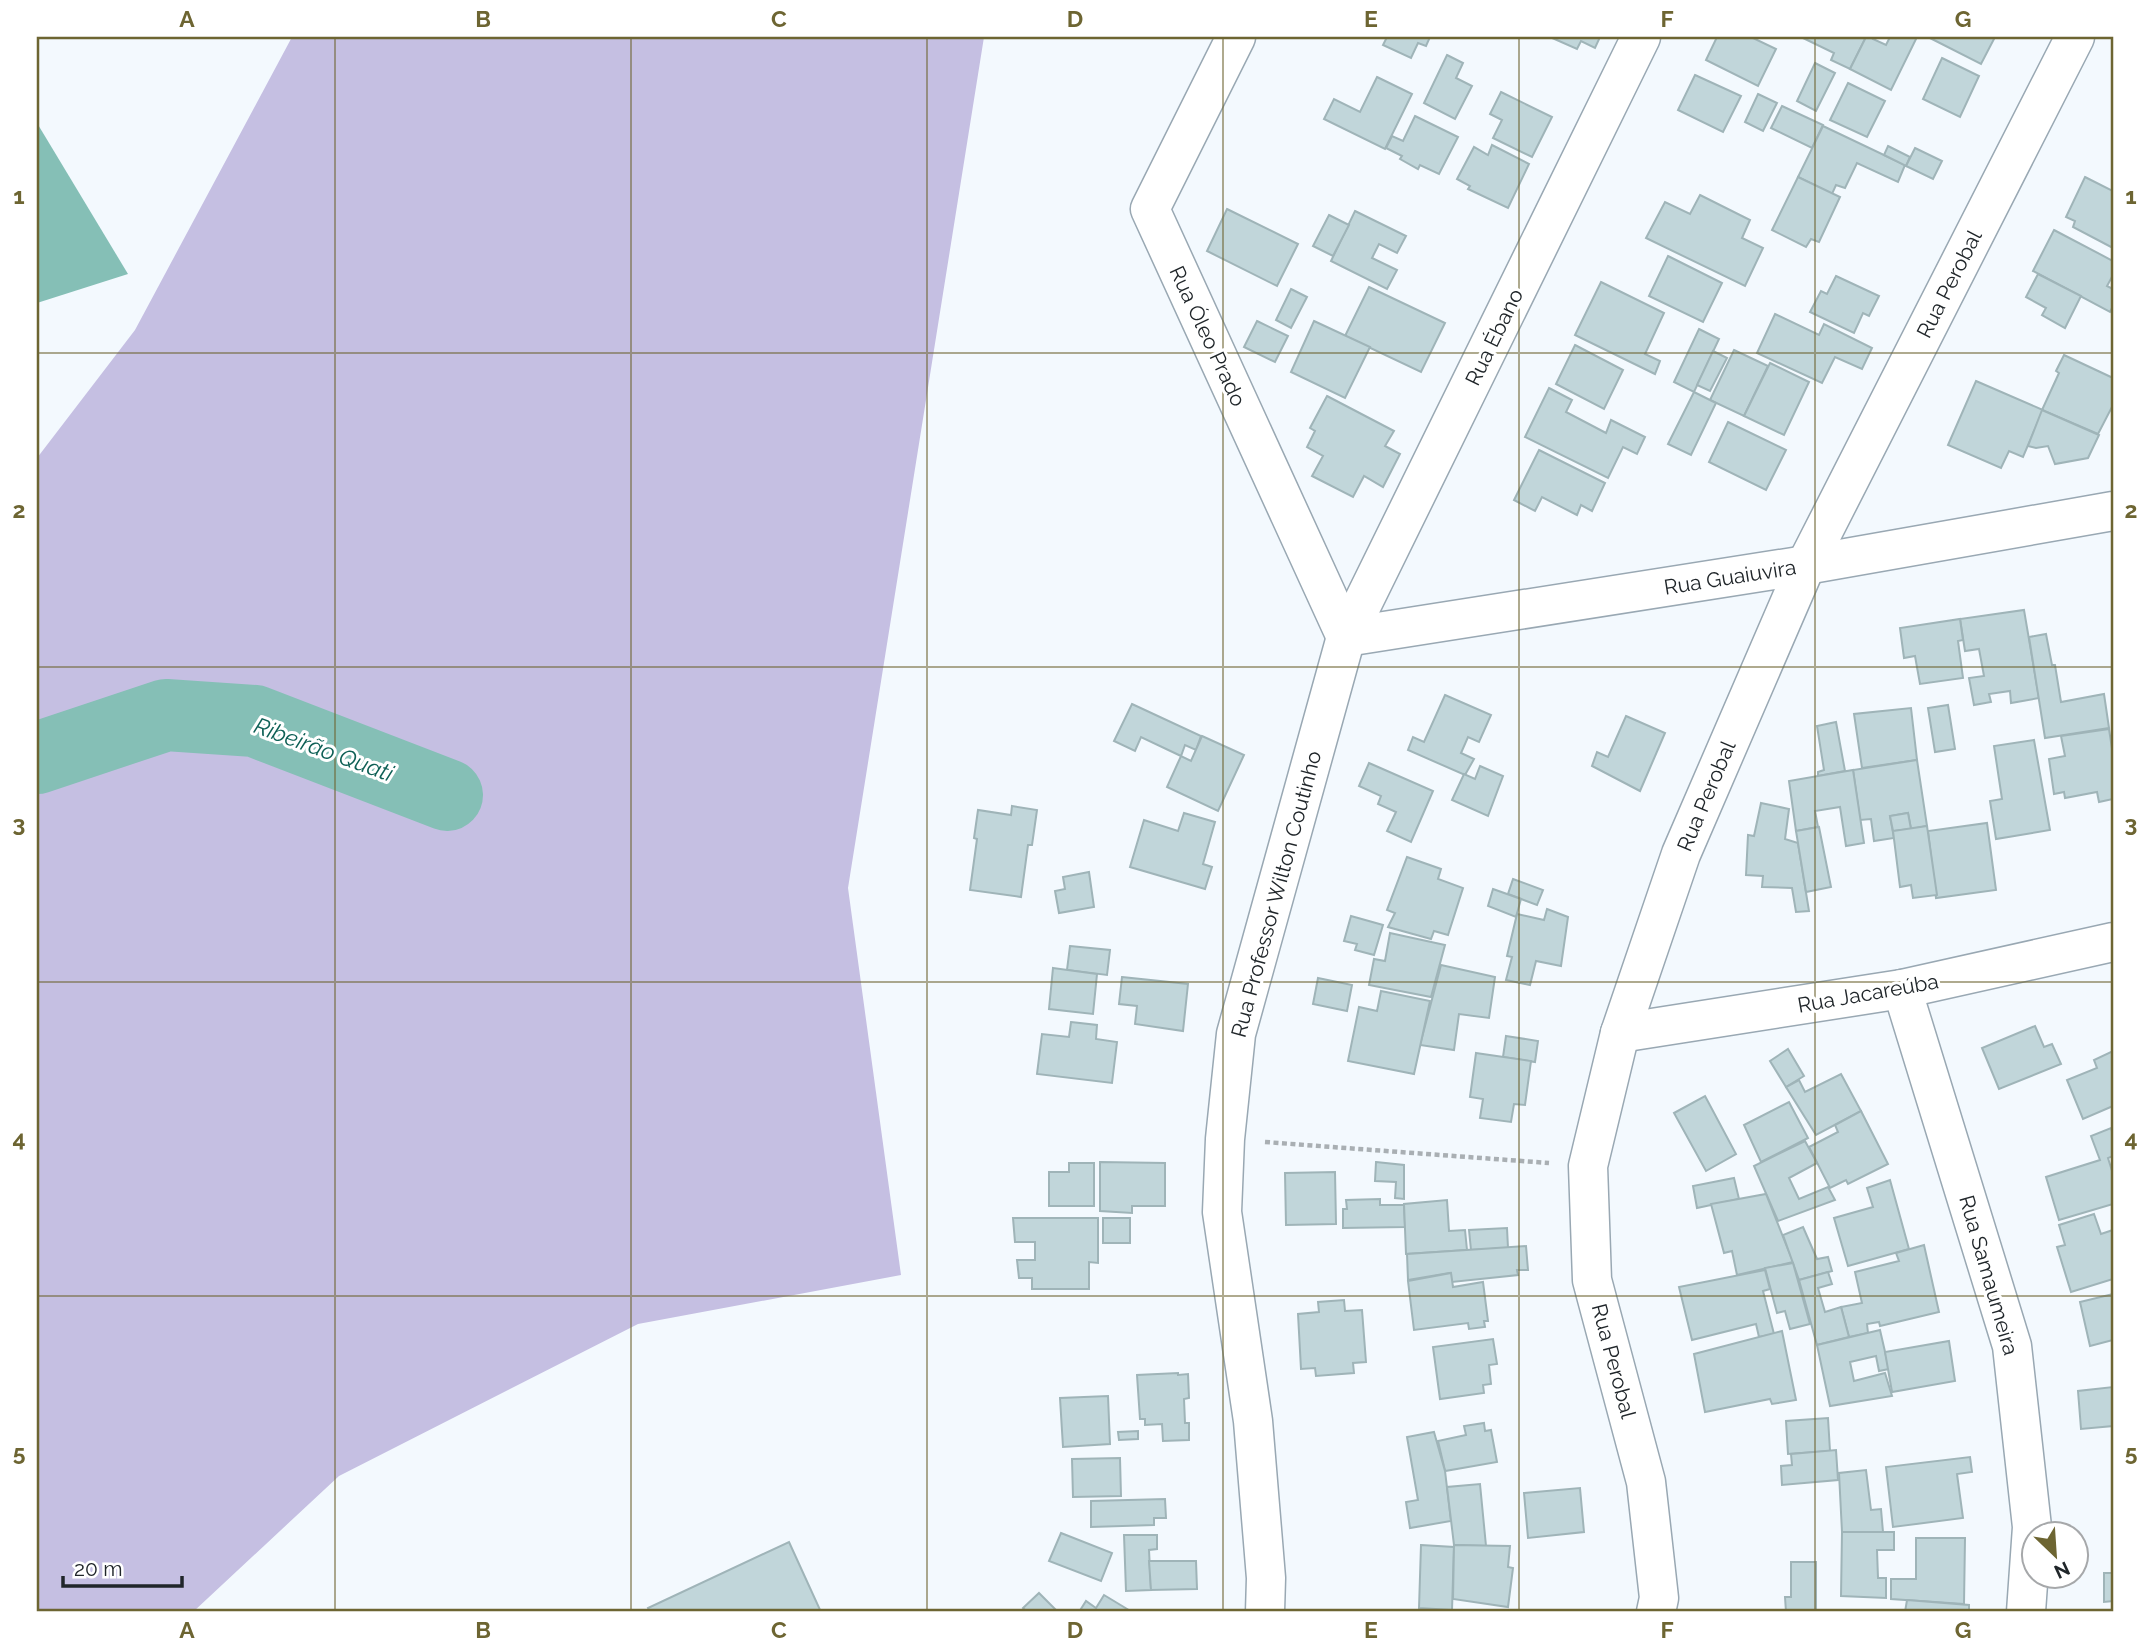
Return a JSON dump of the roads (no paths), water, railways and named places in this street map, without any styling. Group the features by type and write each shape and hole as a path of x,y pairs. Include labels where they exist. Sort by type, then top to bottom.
{"street":[{"name":"Rua Óleo Prado","path":"1236,37 1150,209 1346,638"},
{"name":"Rua Ébano","path":"1346,638 1641,37"},
{"name":"Rua Perobal","path":"1656,1612 1658,1598 1647,1482 1592,1280 1588,1166 1620,1033 1681,854 1806,565 2075,37"},
{"name":"Rua Guaiuvira","path":"1346,638 1806,565 2113,510"},
{"name":"Rua Professor Wilton Coutinho","path":"1265,1612 1266,1578 1253,1421 1222,1212 1225,1139 1236,1034 1346,638"},
{"name":"Rua Jacareúba","path":"1620,1033 1902,989 2113,942"},
{"name":"Rua Samaumeira","path":"1902,989 2012,1346 2032,1527 2026,1612"}],"waterway":[{"name":"Ribeirão Quati","path":"37,758 166,715 255,721 447,795"}]}
